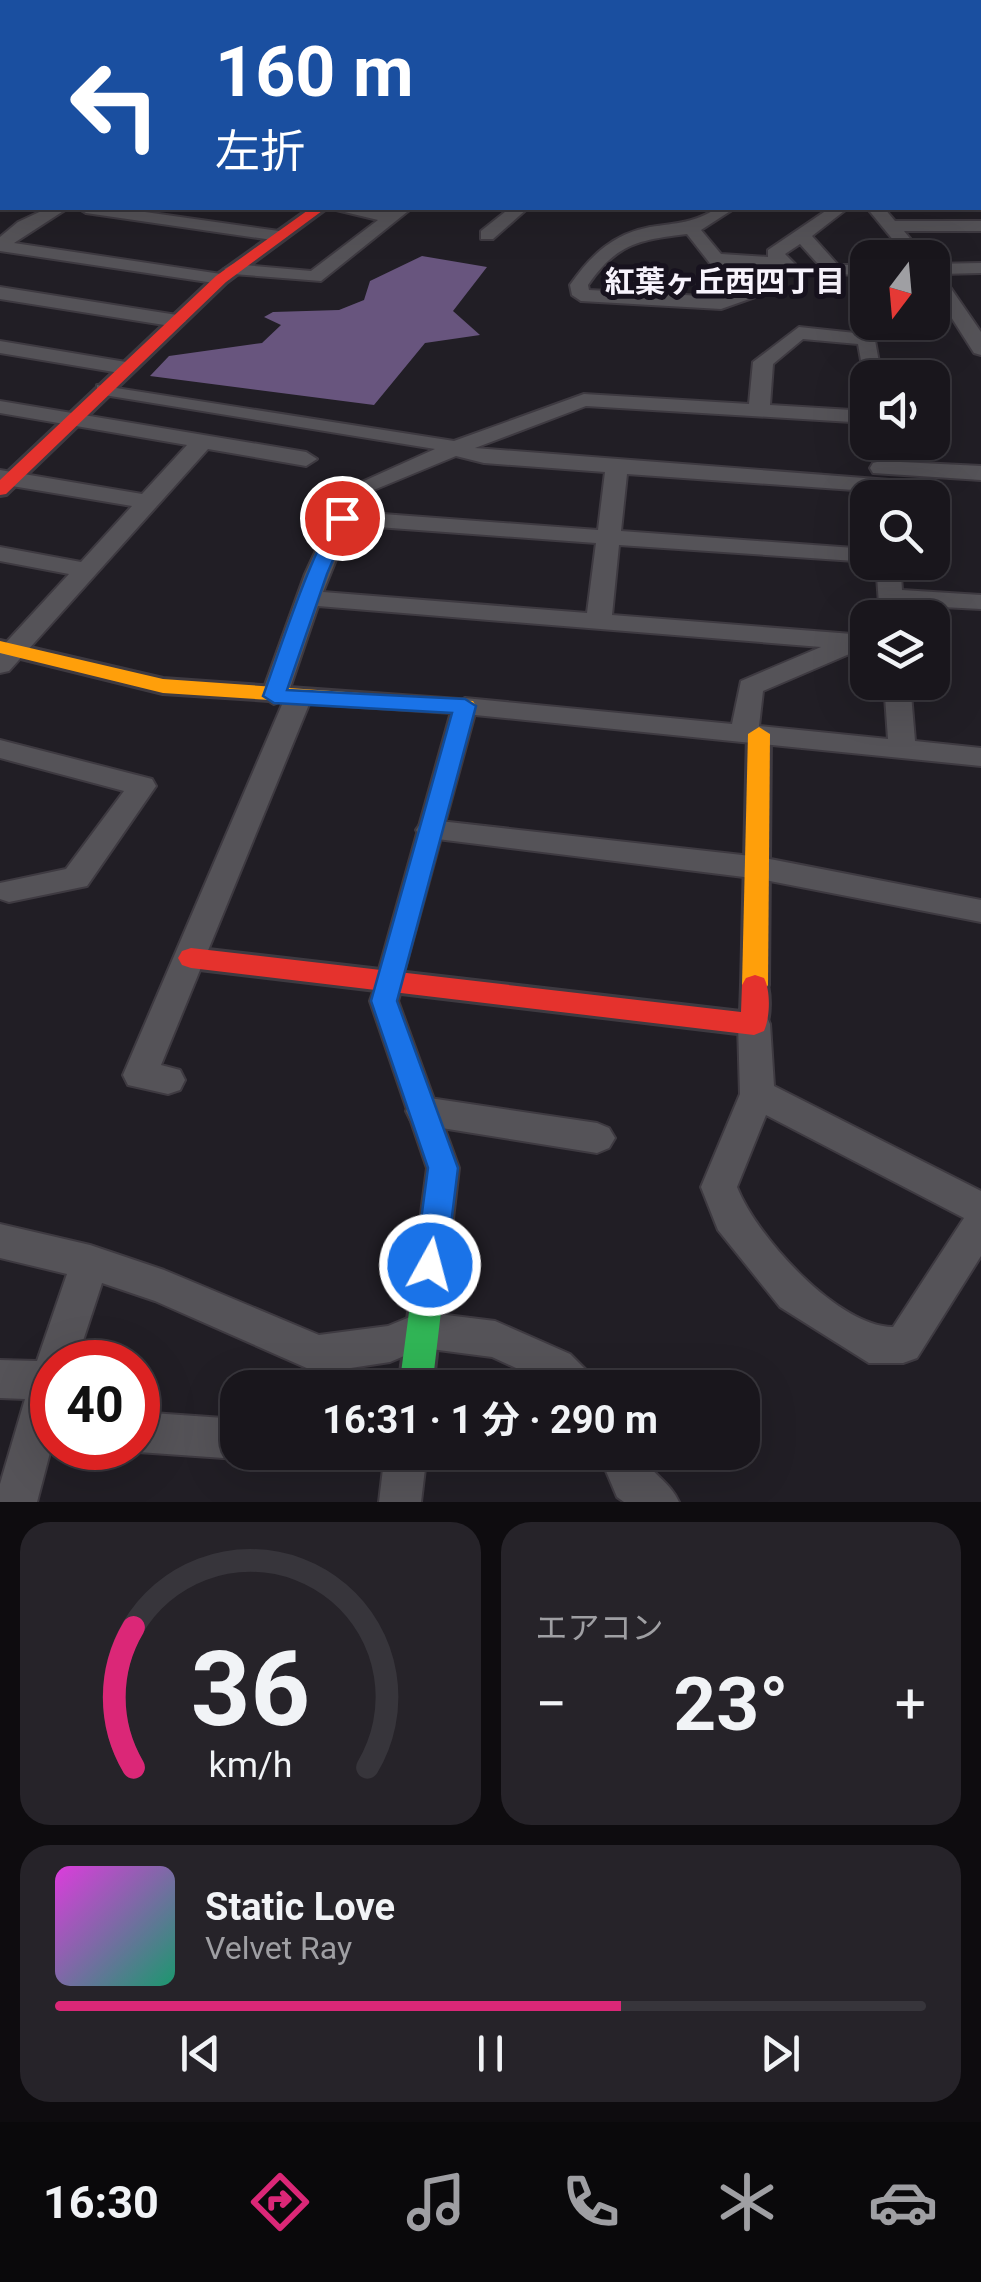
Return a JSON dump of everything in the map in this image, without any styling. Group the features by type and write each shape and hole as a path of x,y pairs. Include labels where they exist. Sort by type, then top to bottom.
{"street":[{"path":"56,210 24,226 0,246 227,274 315,277 398,212"},
{"path":"100,210 279,236"},
{"path":"214,226 228,210"},
{"path":"4,482 227,274 315,210"},
{"path":"367,210 398,212"},
{"path":"487,234 517,210"},
{"path":"692,229 746,297 720,303 581,296 579,285 595,261 626,239 692,229 709,224 726,210"},
{"path":"713,259 786,264 774,254 837,210"},
{"path":"877,210 903,240"},
{"path":"891,226 981,226"},
{"path":"802,235 833,270 850,270"},
{"path":"950,271 981,268"},
{"path":"950,291 972,315 981,349"},
{"path":"0,292 177,321"},
{"path":"759,410 763,362 799,333 867,339 870,360"},
{"path":"0,347 126,368"},
{"path":"104,390 460,448 484,457 850,481"},
{"path":"168,1080 140,1075 191,958 287,697 308,598 354,490 524,420 584,400 850,416"},
{"path":"0,407 306,458"},
{"path":"5,654 202,443"},
{"path":"599,620 617,466"},
{"path":"912,480 981,473"},
{"path":"4,482 148,502"},
{"path":"342,518 850,555"},
{"path":"0,554 86,570"},
{"path":"308,598 850,638"},
{"path":"950,604 981,602"},
{"path":"850,644 750,687 760,868 754,1024 756,1094 719,1186 731,1219 794,1296 869,1345 903,1344 981,1224"},
{"path":"5,654 163,686 465,706 981,757"},
{"path":"898,700 902,748"},
{"path":"417,1370 443,1168 384,1001 465,706"},
{"path":"0,749 142,786 76,878 3,894"},
{"path":"431,830 760,868 981,912"},
{"path":"191,958 754,1024"},
{"path":"756,1094 981,1209"},
{"path":"422,1111 597,1138"},
{"path":"0,1241 90,1262 164,1286 318,1354 390,1344 422,1330 494,1338 560,1370"},
{"path":"64,1340 90,1262"},
{"path":"0,1380 30,1375"},
{"path":"160,1434 220,1439"},
{"path":"16,1502 30,1465"},
{"path":"400,1502 404,1470"},
{"path":"627,1470 632,1482 658,1502"}],"shaded area":[{"path":"422,256 487,267 453,311 480,335 425,343 374,405 150,376 169,356 262,343 281,325 264,317 273,312 339,310 364,300 370,281"}],"traffic: fast":[{"path":"392,973 384,1001 443,1168 417,1370"}],"traffic: slow":[{"path":"0,647 163,686 465,706 392,973"},
{"path":"755,985 759,734"}],"traffic: jam":[{"path":"0,490 221,279 316,210"},
{"path":"191,958 754,1024 755,985"}],"district":[{"name":"紅葉ヶ丘西四丁目","path":"725,282"}],"route":[{"path":"342,518 317,574 274,696 465,706 384,1001 443,1168 430,1265"}]}
